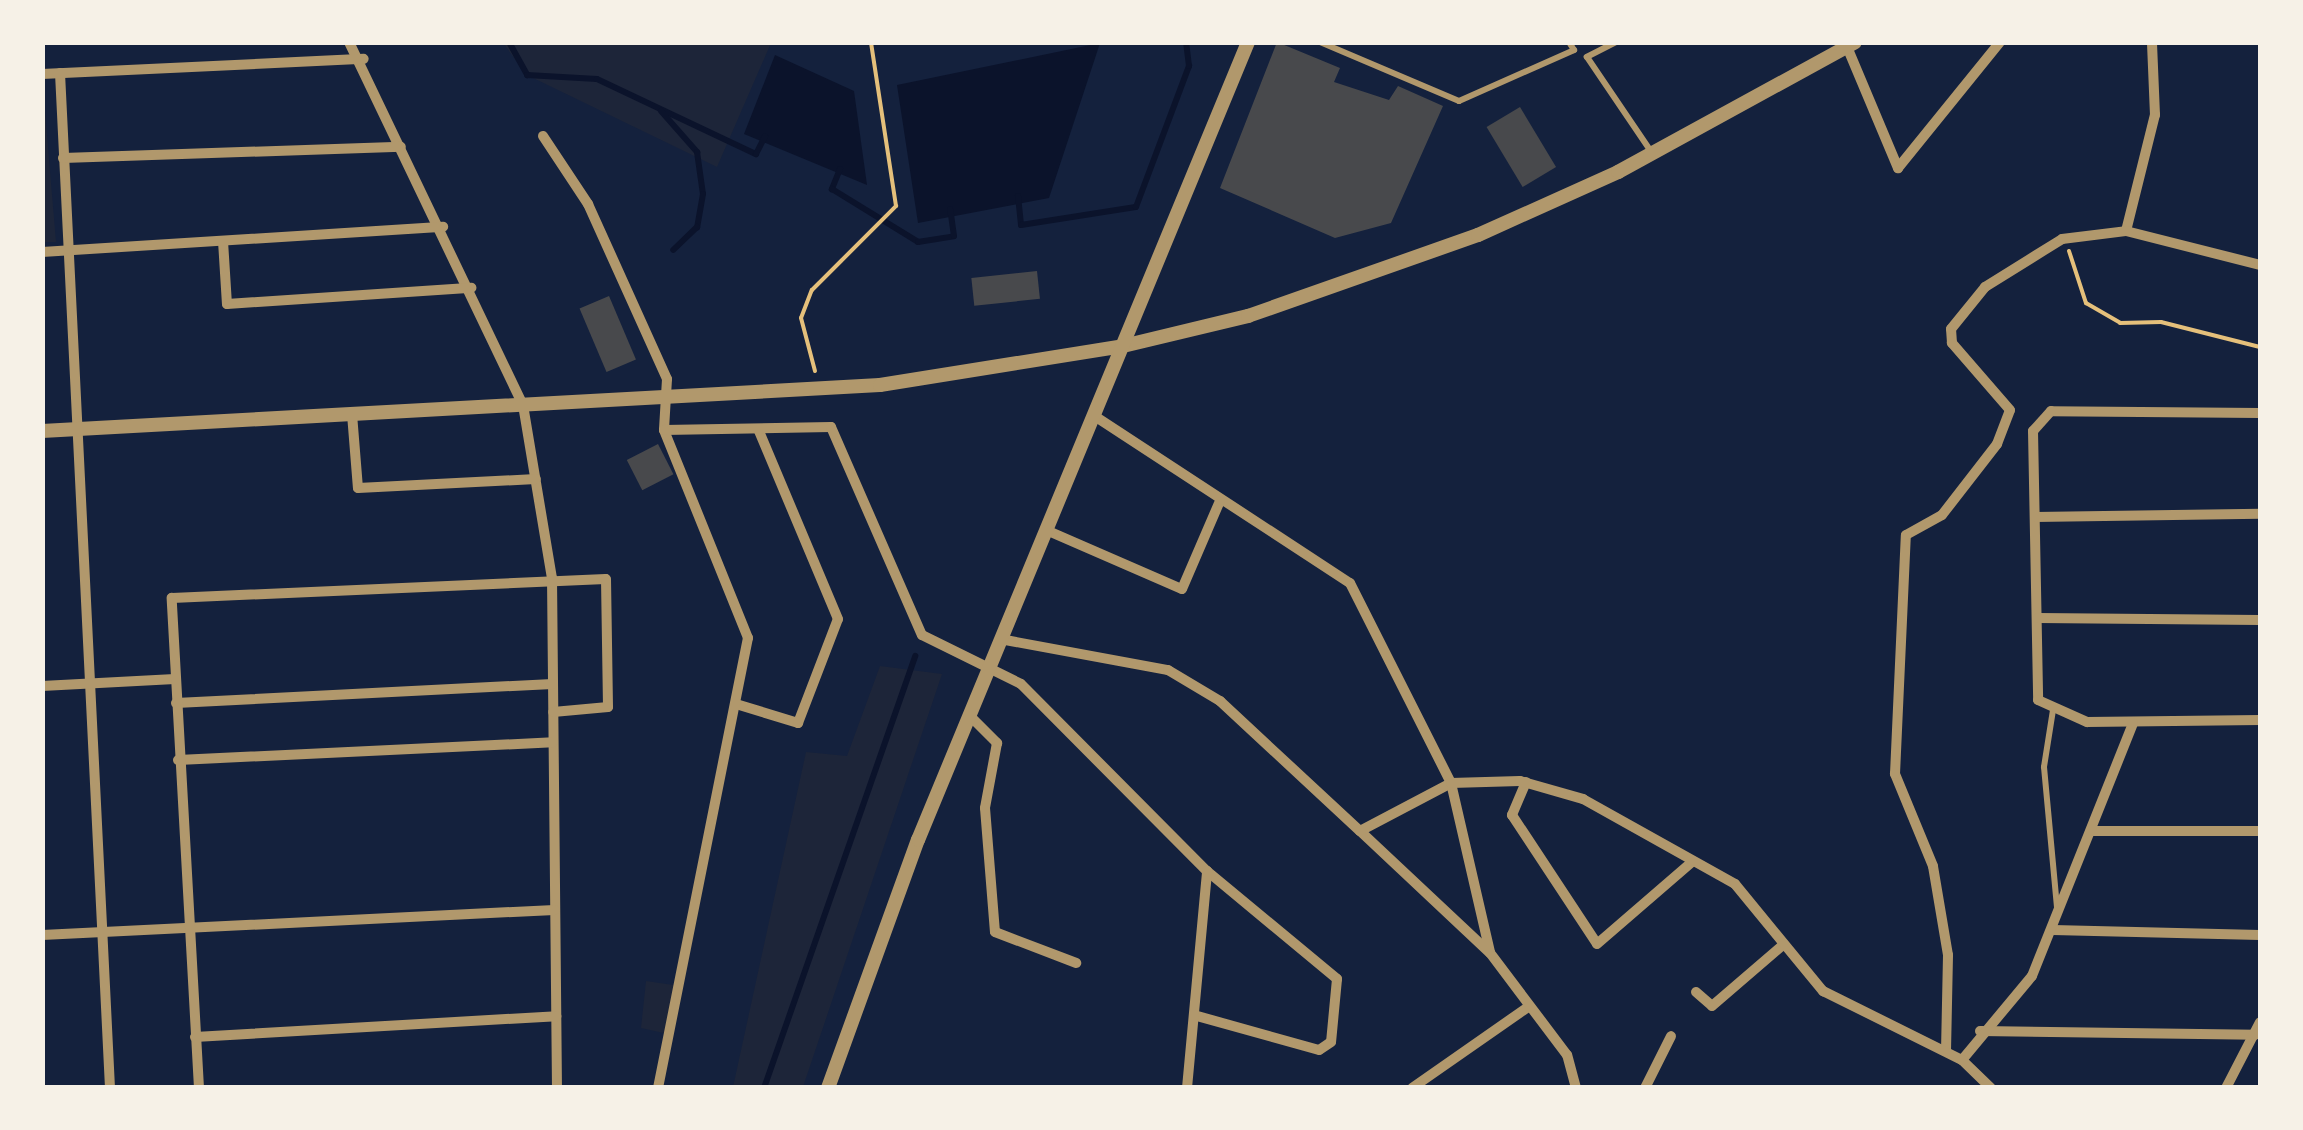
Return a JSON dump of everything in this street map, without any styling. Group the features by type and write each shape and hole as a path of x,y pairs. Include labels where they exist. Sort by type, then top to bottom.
{"street":[{"path":"349,42 364,59 401,147 443,226 523,405 552,578 557,1088"},
{"path":"828,1088 968,716 1248,42"},
{"path":"42,431 880,385 1123,346 1248,316 1544,207 1652,154 1849,44 1898,168 2000,42"},
{"path":"2126,231 2155,116 2152,42"},
{"path":"42,74 364,59"},
{"path":"60,73 65,251 110,1088"},
{"path":"543,136 588,204 667,379 664,430 748,638 658,1088"},
{"path":"62,158 401,147"},
{"path":"42,252 443,226"},
{"path":"1946,1051 1948,955 1933,866 1895,774 1906,536 1942,515 2009,423 2003,393 1952,343 1959,312 2066,238 2126,231 2260,265"},
{"path":"223,241 227,304 471,288"},
{"path":"2260,414 2050,412 2033,431 2038,700 2053,710 2133,722 2260,720"},
{"path":"352,414 358,488 536,479"},
{"path":"1094,415 1218,503 1350,583 1451,784 1490,954"},
{"path":"664,430 831,426 922,634 1021,684 1207,871 1337,979 1331,1042 1318,1050 1196,1016"},
{"path":"736,704 798,723 838,619 758,429"},
{"path":"1046,530 1182,589 1218,503"},
{"path":"2036,517 2260,514"},
{"path":"199,1088 186,928 172,598 552,578 606,579 608,708 553,712"},
{"path":"2038,618 2260,620"},
{"path":"1000,639 1168,670 1220,701 1490,954 1567,1054 1576,1088"},
{"path":"42,686 175,679"},
{"path":"176,703 553,684"},
{"path":"968,716 996,743 985,808 994,932 1076,963"},
{"path":"1962,1060 1980,1031 2032,976 2133,722"},
{"path":"178,760 554,742"},
{"path":"1526,782 1512,814 1597,944 1692,862"},
{"path":"1360,831 1451,784 1526,782 1583,799 1755,901 1783,946 1823,991 1962,1060 1991,1088"},
{"path":"2091,831 2260,831"},
{"path":"1186,1088 1196,1016 1207,871"},
{"path":"42,936 554,910"},
{"path":"2055,925 2260,935"},
{"path":"1696,992 1712,1006 1783,946"},
{"path":"1412,1088 1528,1007"},
{"path":"195,1037 556,1016"},
{"path":"2226,1088 2260,1022"},
{"path":"1980,1031 2255,1035"},
{"path":"1645,1088 1671,1036"}],"lane":[{"path":"1320,42 1459,101 1574,50 1569,42"},
{"path":"1616,42 1587,56 1652,154"},
{"path":"2053,710 2044,767 2055,925"}],"path":[{"path":"816,375 800,318 812,290 896,206 872,42"},
{"path":"2066,238 2086,303 2120,323 2160,322 2260,347"}],"shaded area":[{"path":"503,43 771,43 717,167 527,75"},
{"path":"1100,43 1049,198 918,223 897,85"},
{"path":"775,55 854,91 867,185 744,134"},
{"path":"43,88 56,242 43,242"},
{"path":"880,666 942,674 803,1087 733,1087 806,752 847,756"},
{"path":"646,981 680,986 668,1034 641,1028"}],"building":[{"path":"1277,42 1340,68 1334,82 1389,100 1398,86 1443,106 1391,223 1335,238 1220,188"},
{"path":"1520,107 1556,167 1523,187 1487,127"},
{"path":"1037,271 1040,299 974,306 971,278"},
{"path":"609,296 636,360 607,372 580,309"},
{"path":"658,444 673,474 642,490 627,460"}],"waterway":[{"path":"509,42 527,75 597,79 756,154 765,136"},
{"path":"1018,196 1021,225 1136,207 1189,66 1186,42"},
{"path":"661,111 697,152 703,194 697,227 673,250"},
{"path":"840,169 832,189 918,242 954,236 950,209"},
{"path":"764,1088 915,656"}]}
